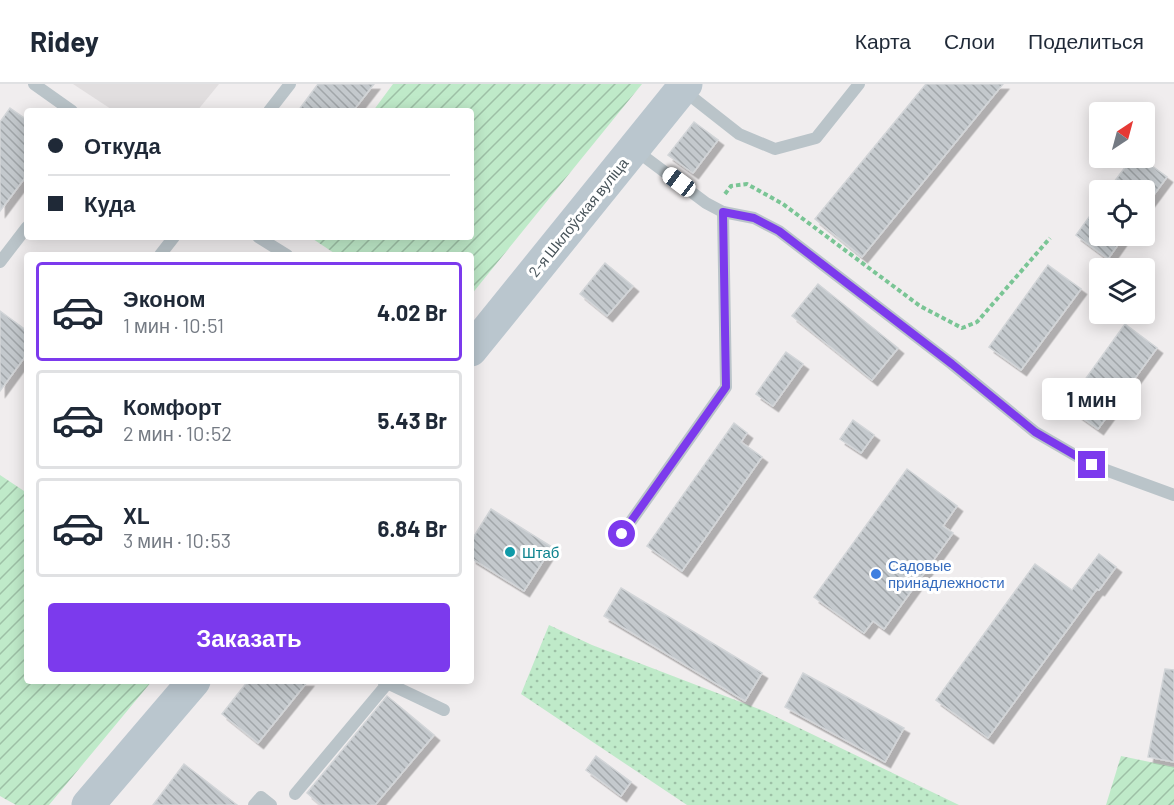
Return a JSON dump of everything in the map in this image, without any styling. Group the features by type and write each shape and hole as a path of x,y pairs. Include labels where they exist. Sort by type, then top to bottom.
{"street":[{"name":"2-я Шклоўская вуліца","path":"474,346 684,87"},
{"path":"88,805 191,684"}],"lane":[{"path":"271,108 290,84"},
{"path":"684,87 739,134 776,150 816,138 859,84"},
{"path":"40,86 68,108"},
{"path":"633,148 706,203 723,212 754,218 779,231 952,364 1035,432 1092,465 1174,495"},
{"path":"622,534 726,387 723,212"},
{"path":"0,262 24,231"},
{"path":"162,252 172,240"},
{"path":"263,240 282,252"},
{"path":"295,794 383,684"},
{"path":"389,684 444,710"},
{"path":"254,805 261,797 271,805"}],"path":[{"path":"723,212 722,199 731,186 747,184 783,204 920,306 962,328 977,322 1050,238"}],"shaded area":[{"path":"73,84 219,84 199,108 109,108"}],"green space":[{"path":"393,84 642,84 474,291 474,252 332,252 314,240 474,240 474,108 375,108"},
{"path":"0,475 24,491 24,684 150,684 49,805 16,805 0,796"},
{"path":"549,625 592,645 764,711 959,805 687,805 521,694"},
{"path":"1121,756 1174,767 1174,805 1106,805"}],"building":[{"path":"318,84 374,84 355,108 300,108"},
{"path":"926,84 1003,84 862,257 815,219"},
{"path":"10,108 24,118 24,179 0,211 0,122"},
{"path":"694,122 718,140 693,173 668,155"},
{"path":"1124,168 1155,168 1167,177 1155,193 1155,180 1116,180"},
{"path":"1089,217 1089,245 1076,235"},
{"path":"1091,246 1117,246 1107,258"},
{"path":"605,263 633,286 607,316 580,294"},
{"path":"1048,265 1081,289 1021,370 989,347"},
{"path":"818,284 898,348 872,380 792,316"},
{"path":"0,311 24,329 24,358 0,391"},
{"path":"1125,324 1157,348 1098,429 1066,406"},
{"path":"786,352 803,364 773,406 756,394"},
{"path":"853,420 874,435 861,453 840,439"},
{"path":"734,423 747,433 741,442 762,457 682,571 647,546"},
{"path":"907,469 957,506 943,526 953,533 884,629 873,621 864,633 814,597"},
{"name":"Штаб","path":"491,509 552,547 524,591 474,560 474,536"},
{"path":"1099,554 1116,567 1099,590 1097,589 988,738 936,700 1035,564 1072,590"},
{"path":"621,588 762,673 745,701 604,616"},
{"path":"1165,669 1174,670 1174,762 1148,757"},
{"path":"803,673 904,728 885,762 785,707"},
{"path":"246,684 306,684 258,743 222,714"},
{"path":"387,696 434,735 375,805 321,805 307,793"},
{"path":"596,756 631,782 621,796 586,770"},
{"path":"184,764 237,805 153,805"}],"place":[{"name":"Штаб","path":"510,552"},
{"name":"Садовые принадлежности","path":"876,574"}],"route":[{"path":"622,534 726,387 723,212 754,218 779,231 952,364 1035,432 1092,465"}]}
